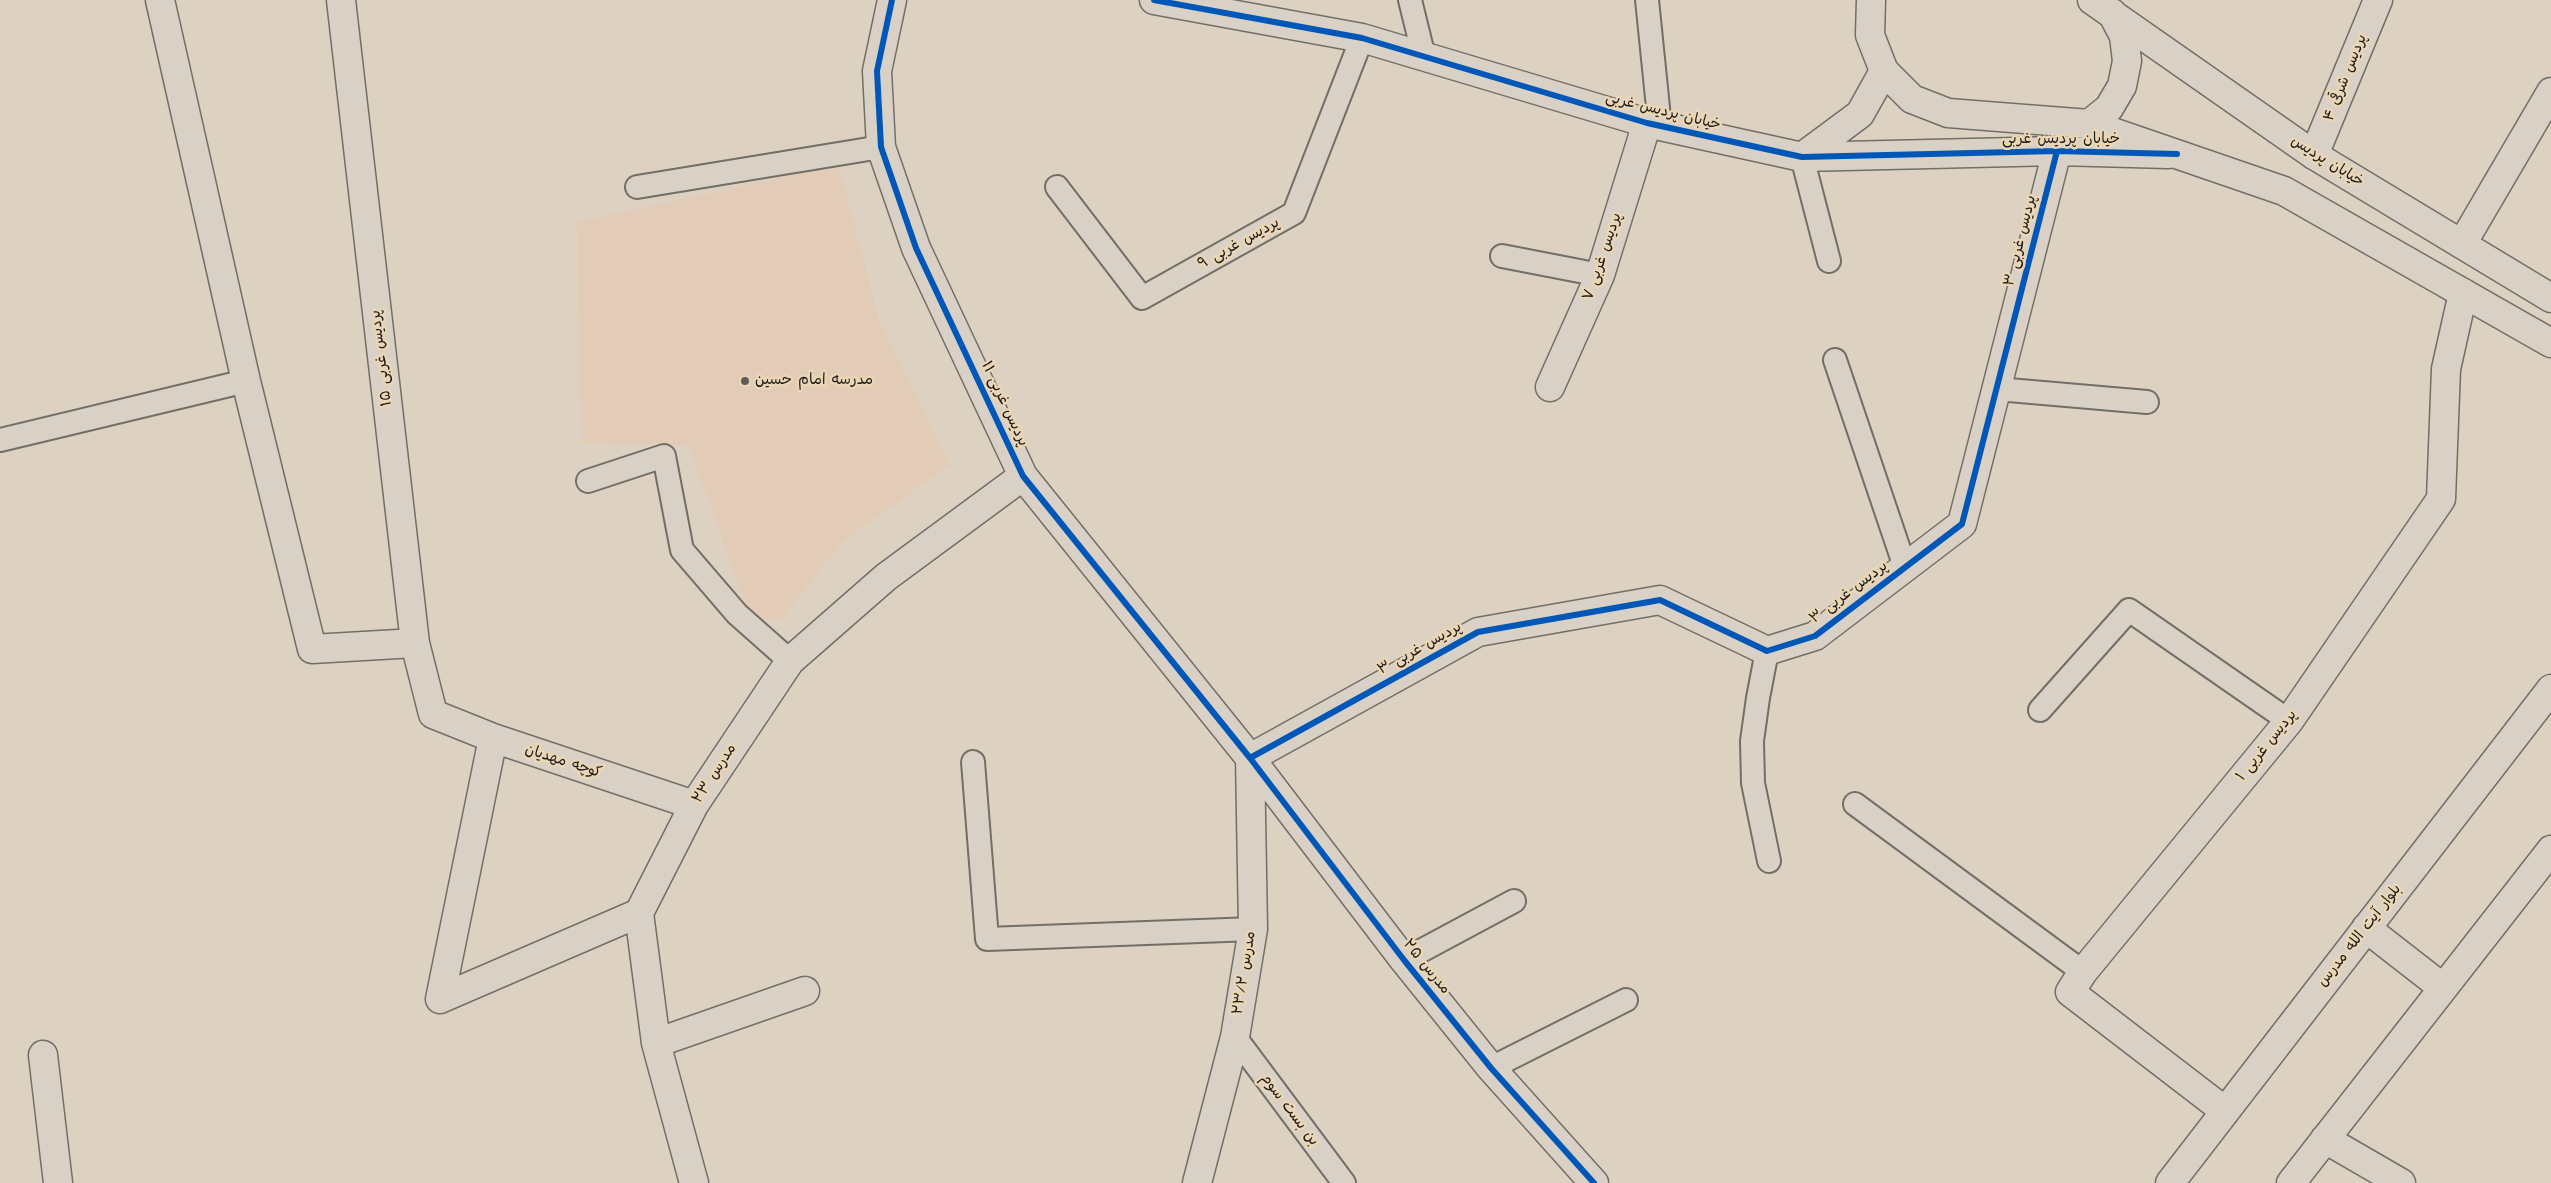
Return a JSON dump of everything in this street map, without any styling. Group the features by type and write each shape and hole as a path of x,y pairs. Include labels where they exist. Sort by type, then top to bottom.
{"street":[{"path":"160,0 246,381 312,649 415,644"},
{"name":"پردیس غربی ۱۵","path":"341,0 415,644 434,714"},
{"name":"پردیس غربی ۱۱","path":"892,0 877,72 881,147 916,248 1023,476 1250,758"},
{"name":"خیابان پردیس غربی","path":"1154,0 1362,38 1653,125 1802,157 2057,151 2177,154"},
{"path":"1871,0 1870,35 1884,71 1912,99 1948,113 2089,124 2284,191 2551,343"},
{"name":"پردیس شرقی ۴","path":"2314,155 2378,0"},
{"path":"2089,124 2109,108 2122,86 2127,61 2124,36 2102,7"},
{"name":"خیابان پردیس","path":"2102,7 2314,155 2551,298"},
{"path":"1802,157 1860,114 1884,71"},
{"path":"2462,244 2551,92"},
{"name":"پردیس غربی ۷","path":"1550,387 1600,275 1653,125"},
{"name":"پردیس غربی ۳","path":"1250,758 1478,632 1660,600 1767,651 1815,636 1962,524 2057,151"},
{"name":"پردیس غربی ۱","path":"2225,1111 2070,992 2083,972 2289,721 2441,499 2446,369 2463,293"},
{"name":"مدرس ۲۳","path":"639,913 694,805 790,661 886,577 1023,476"},
{"name":"بلوار آیت الله مدرس","path":"2170,1183 2551,689"},
{"name":"کوچه مهدیان","path":"434,714 493,738 694,805"},
{"path":"493,738 440,999 639,913 656,1043 694,1183"},
{"name":"مدرس ۲۳/۲","path":"1197,1183 1235,1037 1253,929 1250,758"},
{"name":"مدرس ۲۵","path":"1250,758 1404,960 1491,1068 1594,1183"},
{"path":"2291,1183 2551,850"},
{"path":"2366,928 2443,988"},
{"path":"656,1043 805,991"},
{"path":"43,1055 58,1183"},
{"path":"2325,1140 2402,1183"}],"lane":[{"path":"1410,0 1424,57"},
{"path":"1647,0 1653,125"},
{"name":"پردیس غربی ۹","path":"1057,187 1142,298 1294,213 1362,38"},
{"path":"637,187 881,147"},
{"path":"1802,157 1829,261"},
{"path":"1502,256 1600,275"},
{"path":"1835,360 1905,567"},
{"path":"0,440 246,381"},
{"path":"1997,390 2147,402"},
{"path":"588,481 664,456 682,550 737,614 790,661"},
{"path":"2040,710 2129,610 2289,721"},
{"path":"1767,651 1752,741 1753,783 1769,861"},
{"path":"974,762 988,939 1253,929"},
{"path":"1856,804 2083,972"},
{"path":"1404,960 1514,901"},
{"path":"1491,1068 1626,1000"},
{"name":"بن بست سوم","path":"1235,1037 1344,1183"}],"shaded area":[{"name":"مدرسه امام حسین","path":"839,165 879,320 950,465 842,542 782,619 750,619 689,446 581,443 577,222"}],"cycle path":[{"path":"892,0 877,71 881,147 916,248 1023,476 1250,758 1404,960 1491,1068 1594,1183"},
{"path":"1154,0 1362,38 1647,123 1802,157 2057,151 2177,154"},
{"path":"1250,758 1478,632 1660,600 1767,651 1815,636 1962,524 2057,151"}],"place":[{"name":"مدرسه امام حسین","path":"745,381"}]}
